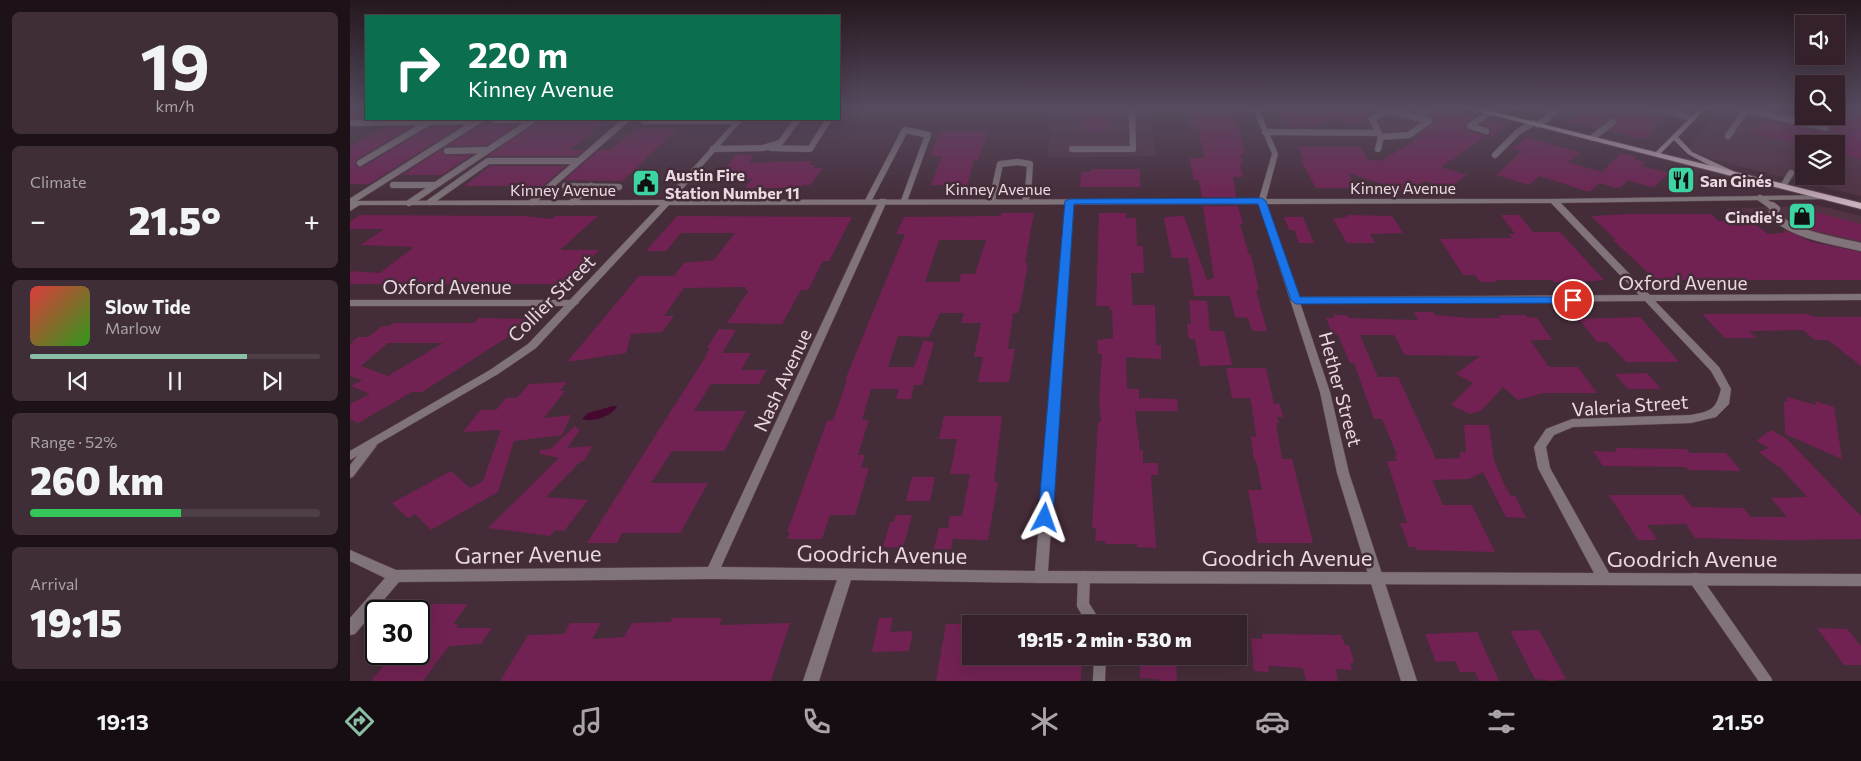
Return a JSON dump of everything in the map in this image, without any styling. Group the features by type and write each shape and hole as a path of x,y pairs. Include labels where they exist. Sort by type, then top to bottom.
{"main road":[{"path":"1603,141 1861,206"},
{"path":"1656,154 1669,141"},
{"path":"1678,141 1690,153 1730,173"}],"street":[{"name":"Collier Street","path":"350,456 494,372 532,346 667,202 720,141"},
{"path":"1262,201 1275,154 1269,141"},
{"name":"Kinney Avenue","path":"353,203 1554,201 1825,197"},
{"name":"Nash Avenue","path":"712,572 883,201"},
{"path":"1041,577 1070,201"},
{"name":"Hether Street","path":"1262,201 1325,392 1344,473 1409,681"},
{"name":"Valeria Street","path":"1554,201 1715,369 1726,389 1723,404 1712,414 1691,419 1572,423 1550,432 1540,447 1544,468 1604,578"},
{"path":"350,208 353,203"},
{"name":"Oxford Avenue","path":"1296,300 1649,300 1861,297"},
{"name":"Oxford Avenue","path":"350,303 574,303"},
{"name":"Garner Avenue","path":"350,555 394,576 712,572"},
{"name":"Goodrich Avenue","path":"712,572 1041,577 1861,580"},
{"path":"811,681 846,575"},
{"path":"350,629 394,576"}],"lane":[{"path":"360,163 397,141"},
{"path":"353,203 447,141"},
{"path":"409,202 502,141"},
{"path":"532,202 602,141"},
{"path":"763,148 782,141"},
{"path":"713,149 810,149 815,141"},
{"path":"868,201 899,141"},
{"path":"904,201 926,141"},
{"path":"1072,149 1133,149 1133,141"},
{"path":"1378,149 1379,141"},
{"path":"1495,155 1509,141"},
{"path":"447,151 488,150"},
{"path":"430,202 488,161 578,161"},
{"path":"992,201 1000,164 1018,162 1030,164 1028,194 1025,201"},
{"path":"1783,186 1791,173"},
{"path":"393,185 435,185"},
{"path":"565,186 619,187"},
{"path":"572,202 591,186"},
{"path":"1760,198 1776,209 1772,214 1776,219 1789,226 1861,247"},
{"path":"350,473 372,444"},
{"path":"1084,577 1083,605 1089,615"},
{"path":"1696,578 1766,681"},
{"path":"1099,681 1100,665"}],"shaded area":[{"path":"1049,141 1154,141 1157,156 1048,158"},
{"path":"1695,141 1795,141 1795,180 1685,153"},
{"path":"1845,141 1861,141 1861,196 1816,185 1845,185"},
{"path":"1817,205 1861,216 1861,246 1724,209"},
{"path":"617,406 607,416 591,420 582,419 588,413"}],"building":[{"path":"360,141 387,141 357,159 355,163 357,167 363,167 407,141 437,141 369,184 350,184 350,146"},
{"path":"456,141 493,141 487,145 448,146"},
{"path":"510,141 581,141 569,150 584,150 577,156 488,156"},
{"path":"621,141 665,141 622,181 564,180 599,150 610,150"},
{"path":"936,141 985,141 978,160 974,160 967,185 931,185 942,156 930,155"},
{"path":"1201,141 1242,141 1245,153 1240,155 1243,164 1240,166 1243,177 1233,177 1236,197 1202,197 1199,180 1194,180 1189,158 1204,158"},
{"path":"1414,141 1479,141 1441,167 1467,175 1449,188 1425,181 1417,186 1411,184 1403,189 1397,189 1348,173 1357,188 1316,188 1301,161 1304,159 1298,147 1360,147 1369,160 1381,161"},
{"path":"1522,141 1540,141 1581,153 1568,162 1602,172 1621,153 1636,157 1634,159 1645,162 1642,166 1669,173 1655,186 1650,187 1628,180 1621,187 1616,188 1599,183 1590,192 1539,176 1529,185 1496,175 1522,151 1512,149"},
{"path":"1845,141 1861,141 1861,159 1845,155"},
{"path":"442,149 443,154 447,156 471,155 442,175 402,175"},
{"path":"736,155 753,155 749,163 812,161 809,165 815,165 813,168 823,168 810,185 802,185 801,188 745,188 752,179 716,179"},
{"path":"490,166 566,166 543,186 464,186"},
{"path":"1091,169 1140,169 1140,187 1080,187 1081,172 1091,172"},
{"path":"1203,206 1238,206 1243,224 1240,224 1249,255 1251,255 1259,290 1256,290 1267,331 1252,331 1248,318 1235,317 1230,296 1194,296 1188,258 1172,258 1164,219 1165,217 1184,216 1207,280 1214,278"},
{"path":"1796,207 1861,224 1861,241 1816,231 1790,220"},
{"path":"1002,213 1034,213 1025,263 1028,263 1021,302 1018,313 1013,313 1008,349 1015,349 1009,382 978,382 983,357 974,357 981,323 961,323 964,313 940,313 929,337 898,336 888,367 914,367 924,340 934,343 922,385 914,385 911,399 896,399 899,389 871,389 862,420 869,420 858,455 865,455 861,468 869,468 855,515 830,515 822,539 787,539 790,532 787,532 827,421 833,420 847,380 845,380 905,234 896,234 904,217 1000,216","holes":["939,240 986,240 975,274 961,274 959,282 925,282"]},
{"path":"1099,213 1126,213 1126,218 1136,218 1137,246 1143,246 1144,273 1131,273 1133,305 1155,305 1156,345 1161,345 1161,359 1126,357 1127,389 1139,389 1139,398 1177,399 1178,411 1135,411 1140,450 1143,450 1143,463 1158,463 1158,475 1151,475 1156,548 1137,547 1137,544 1105,544 1105,541 1095,541 1096,528 1092,528 1098,422 1101,422 1099,401 1102,354 1098,354 1097,340 1113,338 1112,310 1109,310 1110,306 1096,306"},
{"path":"1711,214 1719,221 1749,220 1768,234 1783,233 1785,230 1812,242 1861,252 1861,280 1656,280 1613,240 1616,240 1591,216"},
{"path":"360,215 524,216 552,219 555,216 598,216 560,250 599,250 567,284 350,284 350,271 380,273 414,247 361,245 384,229 350,229 350,222"},
{"path":"1349,215 1392,216 1403,233 1370,234 1375,243 1347,243 1333,219"},
{"path":"1501,215 1519,215 1533,232 1560,232 1604,280 1554,282 1552,280 1495,280 1497,282 1480,282 1475,275 1463,275 1440,239 1512,238 1509,234 1515,234"},
{"path":"677,216 852,217 829,261 823,261 808,290 801,290 782,324 727,323 749,290 745,290 746,287 684,288 664,316 674,316 662,332 631,334 626,353 567,362 639,276 674,276 684,263 714,260 735,233 681,233 666,251 646,251"},
{"path":"1284,217 1303,217 1314,243 1299,243 1294,230 1289,230"},
{"path":"1189,300 1207,301 1210,331 1224,331 1232,365 1200,366 1195,339 1189,339 1187,324 1191,324"},
{"path":"1414,312 1433,312 1435,315 1470,318 1501,318 1499,315 1525,315 1537,318 1552,340 1530,340 1549,367 1578,367 1597,393 1544,393 1518,400 1503,387 1481,411 1470,414 1451,405 1473,383 1456,374 1480,356 1405,355 1394,335 1360,335 1378,377 1398,377 1436,459 1460,458 1460,451 1466,453 1464,425 1489,425 1494,460 1505,486 1511,496 1515,496 1526,518 1506,517 1483,472 1469,479 1432,480 1443,505 1472,505 1495,552 1417,550 1416,547 1409,547 1400,523 1407,523 1387,461 1397,461 1394,455 1397,455 1382,419 1374,419 1354,363 1350,363 1338,335 1332,333 1326,318 1334,318 1333,315 1347,315 1348,318 1418,320"},
{"path":"1702,314 1806,314 1817,317 1861,317 1861,366 1828,340 1815,340 1803,330 1748,331 1757,338 1725,338"},
{"path":"1640,317 1679,362 1626,362 1607,342 1597,342 1579,319"},
{"path":"479,318 527,319 508,337 422,392 412,392 358,423 350,419 350,404 370,394 351,386 362,380 350,376 350,344 358,337 368,337 382,326 389,326 393,323 474,323","holes":["388,343 443,343 388,376 361,366"]},
{"path":"719,329 736,330 722,353 751,353 741,370 767,370 759,384 711,384 694,411 746,411 724,451 672,451 651,483 708,483 680,533 622,533 617,543 587,543 706,356 710,348 707,348"},
{"path":"1226,368 1266,368 1274,404 1280,404 1283,417 1277,417 1279,423 1276,423 1282,459 1292,459 1313,543 1258,543 1248,490 1262,490 1256,461 1254,461 1251,436 1256,437 1252,408 1250,398 1232,398"},
{"path":"1647,373 1661,389 1628,389 1615,374"},
{"path":"567,382 560,391 565,391 544,418 571,415 562,435 514,441 498,492 431,530 415,514 408,518 392,503 451,471 470,488 483,481 501,430 463,432 478,413 481,410 496,410 506,398 517,398 529,384"},
{"path":"1787,397 1816,405 1815,401 1834,407 1842,459 1785,434 1784,401 1788,402"},
{"path":"944,416 1002,416 994,482 998,482 988,540 953,539 951,549 934,549 939,528 948,528 950,516 962,516 970,474 950,474 957,439 939,439"},
{"path":"575,426 580,430 567,448 592,446 584,461 581,461 546,497 588,500 564,531 555,530 550,536 488,528 559,458 540,454 540,450 550,449"},
{"path":"1771,430 1787,439 1861,516 1861,539 1695,538 1686,524 1647,525 1657,540 1638,540 1609,495 1683,495 1692,507 1743,508 1751,517 1787,517 1771,498 1807,497 1779,466 1759,452 1769,448 1756,441"},
{"path":"1615,448 1686,449 1690,453 1726,453 1741,471 1689,470 1686,467 1603,466 1593,451 1617,452"},
{"path":"912,477 935,477 930,501 906,501"},
{"path":"896,515 912,515 903,548 883,547 890,522 894,522"},
{"path":"432,604 468,604 453,624 458,624 456,628 492,628 481,644 449,646 423,681 371,681 384,665 430,665 430,607"},
{"path":"673,618 722,618 719,625 790,623 771,681 500,681 528,635 564,634 570,623 601,623 592,639 624,637 632,623 670,622"},
{"path":"879,618 893,618 890,632 913,631 909,651 872,652"},
{"path":"946,624 962,624 962,665 1082,665 1081,681 936,681"},
{"path":"1817,628 1847,629 1861,646 1861,665 1844,665"},
{"path":"1539,630 1566,679 1552,681 1535,679 1510,631"},
{"path":"1477,632 1499,681 1479,681 1475,672 1460,672 1455,661 1436,662 1425,634"},
{"path":"1262,634 1341,635 1345,645 1349,645 1354,663 1350,663 1352,670 1336,669 1338,681 1306,681 1303,668 1268,666 1269,672 1254,671 1251,638 1262,639"},
{"path":"1140,665 1176,665 1177,681 1140,678"}],"place":[{"name":"San Ginés","path":"1681,180"},
{"name":"Austin Fire Station Number 11","path":"646,183"},
{"name":"Cindie's","path":"1802,216"}],"route":[{"path":"1045,518 1070,201 1262,201 1296,300 1573,300"}]}
